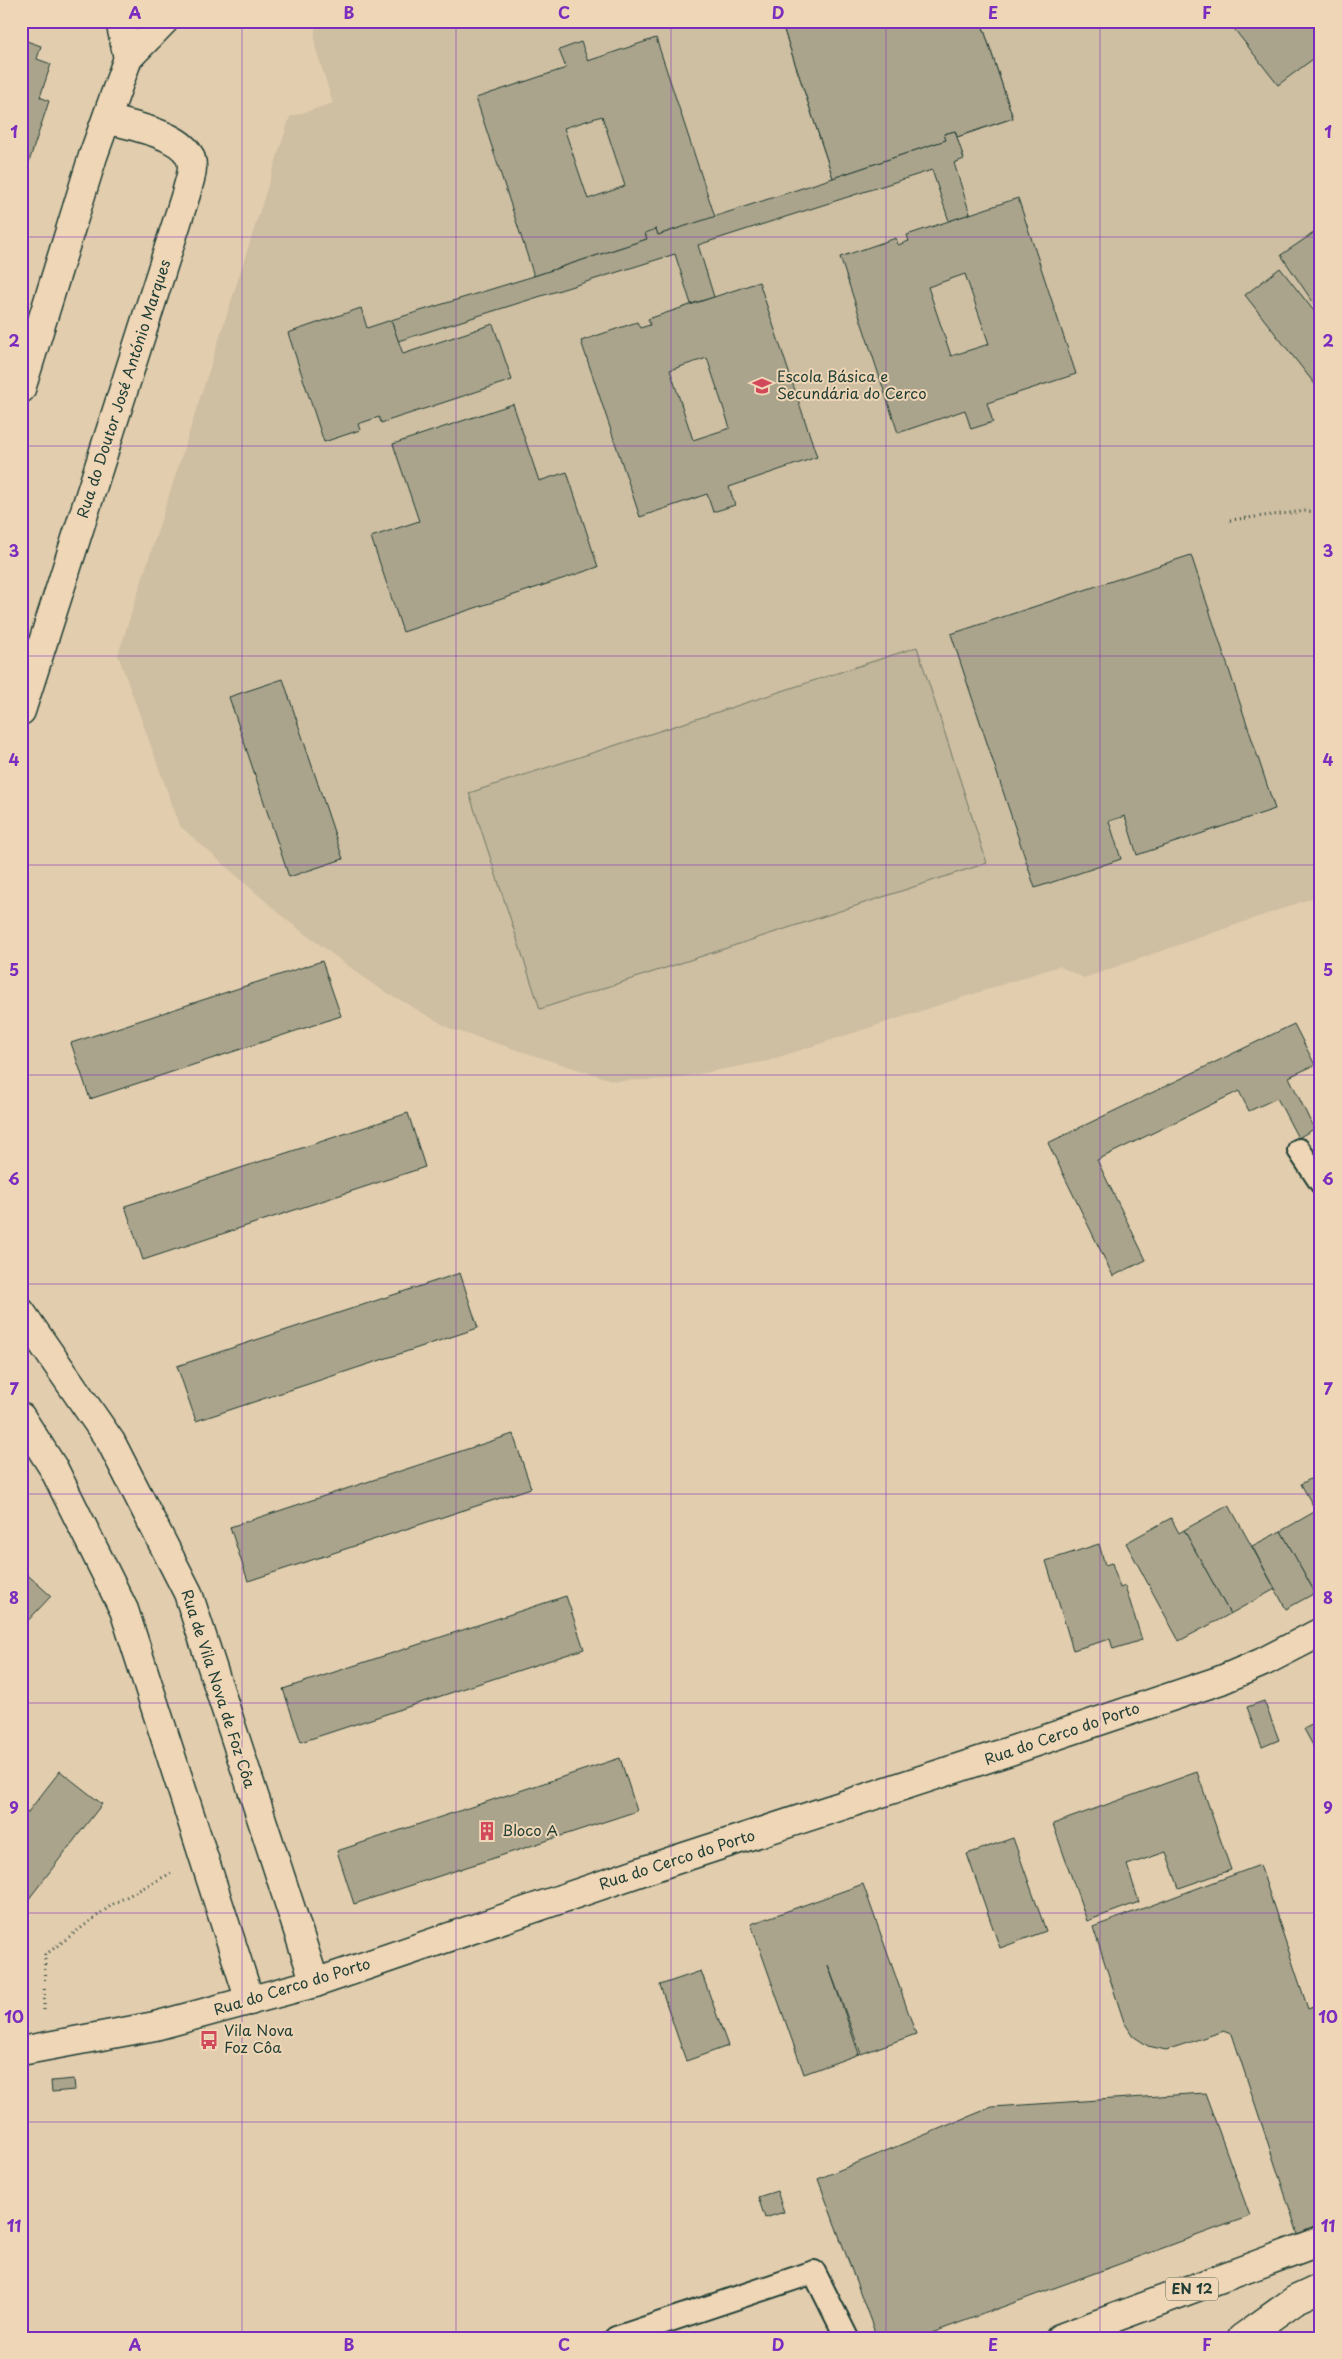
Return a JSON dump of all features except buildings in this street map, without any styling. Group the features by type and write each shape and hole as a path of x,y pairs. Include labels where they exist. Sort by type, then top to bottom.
{"street":[{"path":"120,21 128,58"},
{"path":"21,388 93,156 108,119 128,58 164,21"},
{"name":"Rua do Doutor José António Marques","path":"21,711 177,222 192,166 188,151 176,140 108,119"},
{"name":"Rua de Vila Nova de Foz Côa","path":"21,1312 111,1442 188,1593 314,1983"},
{"path":"21,1417 54,1469 124,1610 250,2001"},
{"name":"Rua do Cerco do Porto","path":"33,2049 155,2026 314,1983 663,1864 1010,1752 1221,1680 1263,1662 1321,1632"},
{"name":"EN 12","path":"1060,2338 1321,2241"},
{"path":"1242,2338 1295,2300 1321,2288"}],"lane":[{"path":"1299,1150 1321,1182"},
{"path":"616,2338 814,2272 847,2338"}],"path":[{"path":"1230,520 1306,511 1321,513"},
{"path":"33,2049 45,1956 113,1904 174,1872"}],"shaded area":[{"name":"Escola Básica e Secundária do Cerco","path":"322,21 1321,21 1321,895 1084,978 1059,966 767,1061 671,1079 615,1081 451,1029 374,985 288,921 180,826 118,655 290,117 333,103 315,46 315,29"},
{"path":"917,647 987,863 540,1009 469,793"}],"place":[{"name":"Escola Básica e Secundária do Cerco","path":"762,386"},
{"name":"Bloco A","path":"487,1831"},
{"name":"Vila Nova Foz Côa","path":"209,2040"}]}
